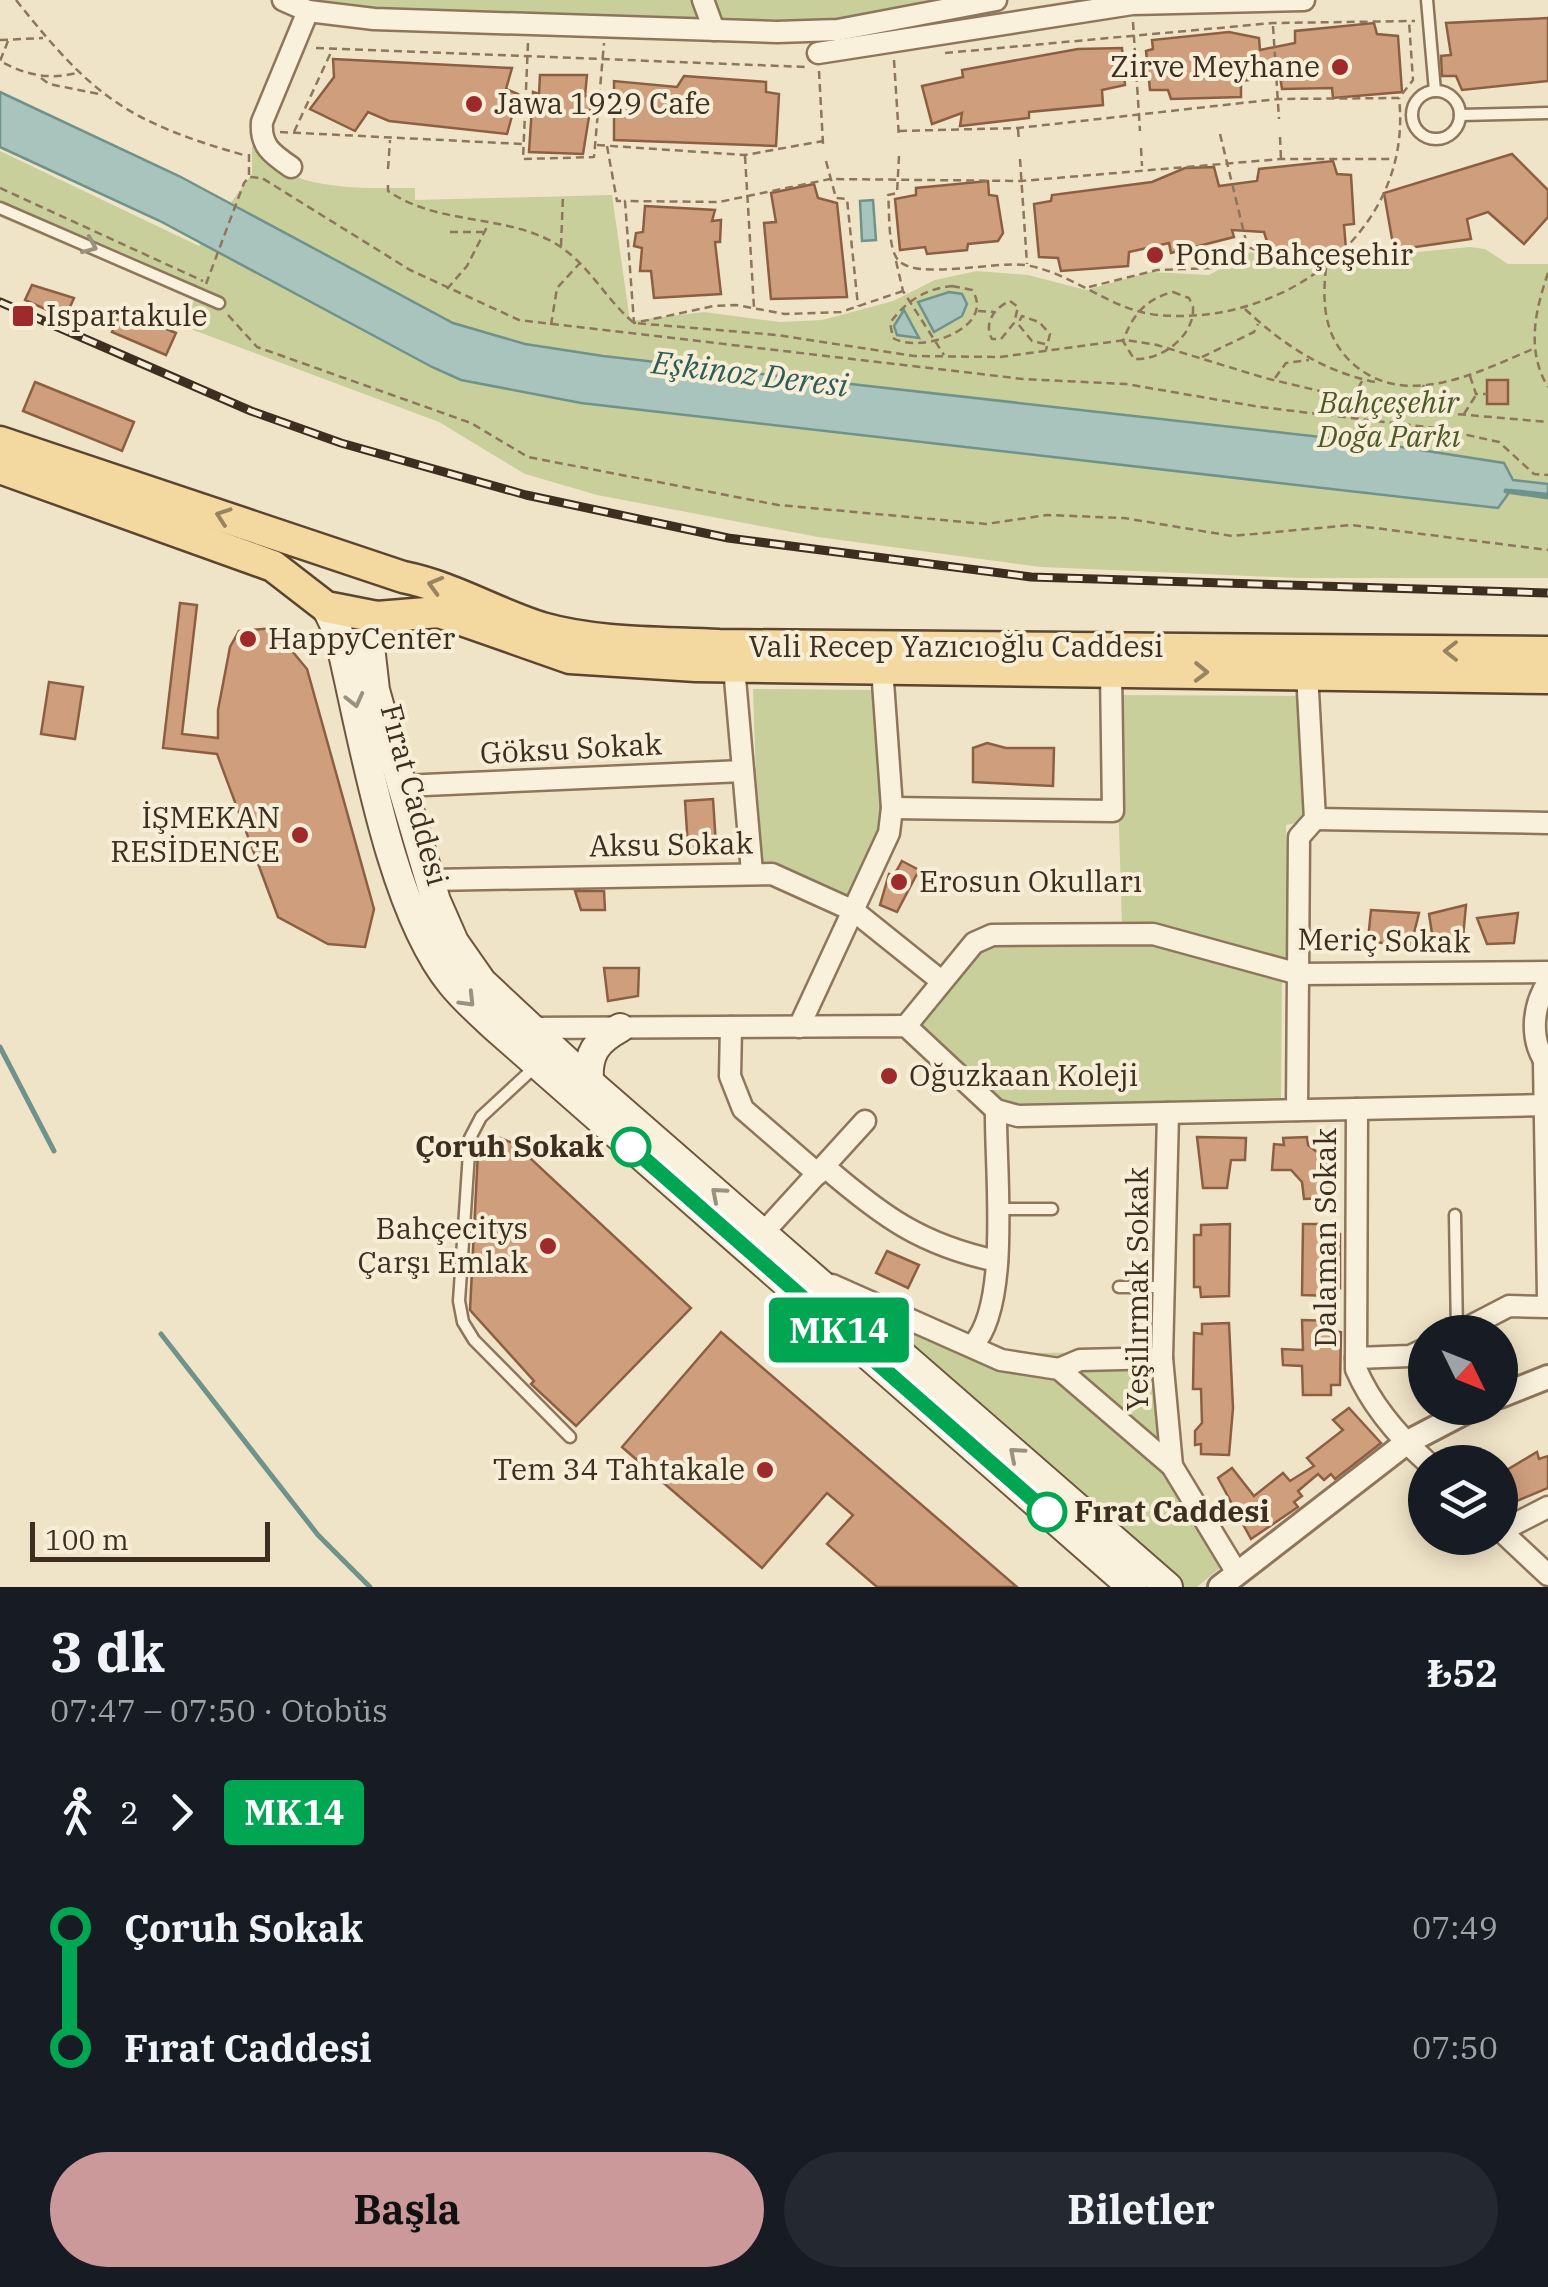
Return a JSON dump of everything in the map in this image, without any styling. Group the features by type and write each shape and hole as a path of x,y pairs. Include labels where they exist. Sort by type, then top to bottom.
{"main road":[{"path":"0,442 316,547"},
{"path":"0,468 273,566 316,598"},
{"path":"316,547 304,557 301,568 316,598"},
{"name":"Vali Recep Yazıcıoğlu Caddesi","path":"316,547 440,585 540,627 590,638 719,646 1548,652"},
{"path":"377,568 377,617"},
{"name":"Vali Recep Yazıcıoğlu Caddesi","path":"316,598 377,617 438,612 570,658 734,666 1548,678"},
{"name":"Fırat Caddesi","path":"316,598 338,632 399,878 420,931 450,982 496,1028 1132,1587"},
{"name":"Fırat Caddesi","path":"377,617 370,646 375,690 402,786 454,942 482,982 589,1082 1168,1587"},
{"path":"589,1082 593,1050 600,1038 620,1028"}],"street":[{"path":"283,0 308,11 374,20 714,30 838,30 996,0"},
{"path":"703,0 714,30"},
{"path":"818,53 1132,4 1304,0"},
{"path":"291,167 266,147 261,132 308,11"},
{"path":"734,666 752,872"},
{"path":"798,1026 889,833 892,808 882,668"},
{"path":"892,808 1113,811 1111,671"},
{"path":"1297,1110 1299,837 1315,819 1307,673"},
{"name":"Göksu Sokak","path":"402,786 743,771"},
{"path":"1315,819 1548,823"},
{"name":"Aksu Sokak","path":"431,880 772,874 854,910 940,980"},
{"name":"Meriç Sokak","path":"906,1026 974,943 992,935 1153,934 1300,974 1548,972"},
{"path":"1491,1315 1548,1296 1546,1064 1535,1034 1536,1002 1548,982"},
{"path":"496,1028 906,1026 996,1110 1018,1116 1544,1105"},
{"path":"731,1027 730,1076 743,1108 905,1230 952,1252 996,1261"},
{"name":"Dalaman Sokak","path":"1357,1109 1356,1358 1364,1388 1406,1443"},
{"path":"973,1345 987,1330 996,1296 996,1110"},
{"name":"Yeşilırmak Sokak","path":"1168,1112 1162,1358 1172,1466"},
{"path":"763,1233 864,1122"},
{"path":"816,1279 1001,1360 1059,1369 1172,1466 1229,1580 1406,1443 1440,1425"},
{"path":"1356,1358 1408,1356"},
{"path":"1059,1369 1080,1360 1162,1358"},
{"path":"1518,1389 1548,1377"},
{"path":"1518,1522 1548,1508"},
{"path":"1518,1548 1548,1575"}],"lane":[{"path":"1428,0 1435,91"},
{"path":"1435,91 1455,101 1460,115 1448,136 1432,139 1418,132 1412,108 1421,96 1435,91"},
{"path":"1460,115 1548,113"},
{"path":"0,208 219,302"},
{"path":"537,1064 481,1117 470,1138 459,1300 464,1322 474,1340 570,1437"},
{"path":"995,1209 1052,1208"},
{"path":"1455,1215 1458,1315"},
{"path":"1119,1288 1164,1287"}],"path":[{"path":"16,0 77,73 100,94 158,129 248,156"},
{"path":"1272,1 1279,119"},
{"path":"1132,4 1140,131"},
{"path":"930,54 1273,24 1429,21"},
{"path":"895,256 902,264 919,270 976,264 1028,266 1087,288 1113,305 1138,311 1193,315 1244,308 1296,289 1338,257 1376,209 1394,159 1401,117 1399,98 1414,80 1409,22"},
{"path":"529,24 523,160 594,157 606,27"},
{"path":"0,40 46,38"},
{"path":"8,40 0,61 49,84 100,94"},
{"path":"892,43 899,138"},
{"path":"292,46 818,68 823,142 745,155 595,145"},
{"path":"294,133 333,48"},
{"path":"40,77 77,73"},
{"path":"898,131 1018,128 1278,99 1399,98"},
{"path":"1018,128 1019,142"},
{"path":"261,132 524,144"},
{"path":"1220,134 1248,247"},
{"path":"1280,136 1281,159"},
{"path":"388,169 390,138"},
{"path":"607,146 617,201 624,202 718,202 830,179 1022,181 1281,159 1394,159"},
{"path":"1141,148 1142,168"},
{"path":"745,155 754,309"},
{"path":"899,156 897,193 888,195 903,291 933,343 945,356"},
{"path":"1020,159 1028,266"},
{"path":"826,161 836,198 846,199 858,306"},
{"path":"206,283 249,177 277,185 447,289 508,316 550,326 1007,377 1126,384 1260,407 1435,428 1498,442 1534,474 1548,475"},
{"path":"388,185 388,190 411,206 535,234 561,248 581,262 634,323 945,356 1047,353 1123,341 1169,348 1274,380 1353,398 1464,416 1548,422"},
{"path":"0,188 189,271 206,283 258,347 470,423 543,462 820,510 986,524 1047,515 1124,518 1232,536 1352,525 1548,550"},
{"path":"561,248 564,195"},
{"path":"624,202 634,323"},
{"path":"447,289 468,266 489,224"},
{"path":"450,232 485,232"},
{"path":"1248,247 1272,256 1338,257"},
{"path":"1087,288 1158,270 1215,268 1248,247"},
{"path":"550,326 558,288 581,262"},
{"path":"1326,266 1324,310 1331,334 1342,353 1381,383"},
{"path":"1548,274 1533,349 1548,386"},
{"path":"962,287 975,294 977,310 968,323 933,343 902,344 892,338 890,323 908,302 934,288 962,287"},
{"path":"634,323 714,306 785,314 841,312 903,291"},
{"path":"1173,292 1189,298 1193,315 1169,348 1158,356 1134,359 1123,341 1138,311 1173,292"},
{"path":"977,310 994,312 1010,301 1018,307 1018,326 1027,336 1045,344"},
{"path":"1244,308 1310,359 1362,380 1381,383 1424,385 1470,375 1533,349"},
{"path":"994,312 989,334 996,341 1007,335 1018,319 1027,316 1046,328 1050,338 1045,344"},
{"path":"1201,358 1254,332 1260,323"},
{"path":"1045,344 1047,353"},
{"path":"1274,380 1286,363 1310,359"},
{"path":"1464,416 1476,394 1470,375"},
{"path":"1353,398 1362,380"},
{"path":"1424,385 1419,399 1430,411"},
{"path":"1476,394 1487,394"}],"green space":[{"path":"283,0 996,0 838,30 374,19"},
{"name":"Bahçeşehir Doğa Parkı","path":"252,146 266,161 304,180 349,187 415,188 415,200 612,195 630,321 704,312 780,322 822,320 893,301 935,280 977,271 1028,275 1086,290 1150,272 1209,275 1251,252 1279,263 1338,263 1343,259 1470,247 1485,249 1508,264 1548,264 1548,578 1298,578 1041,567 818,537 597,495 525,474 439,422 185,327 194,300 0,217 0,151 199,246 252,174"},
{"path":"753,689 881,690 886,832 851,903 759,871"},
{"path":"1115,695 1311,696 1315,819 1286,825 1289,962 1122,925"},
{"path":"1156,941 1282,974 1281,1099 1023,1108 997,1101 918,1029 973,951 994,944"},
{"path":"874,1291 1007,1353 1168,1352 1178,1458 1238,1553 1197,1587 1184,1587 876,1317"}],"water":[{"path":"0,92 179,176 453,323 525,344 1382,444 1504,463 1513,480 1548,484 1548,494 1511,490 1498,508 581,403 461,380 160,221 0,147"},
{"path":"873,200 876,240 862,241 860,201"},
{"path":"949,292 962,294 967,304 962,316 934,332 918,302"},
{"path":"904,310 919,338 897,335 894,326"}],"building":[{"path":"1548,18 1548,81 1462,90 1456,76 1442,76 1441,56 1451,55 1446,23"},
{"path":"1374,23 1377,34 1398,36 1402,92 1333,98 1332,88 1282,89 1280,76 1241,81 1241,97 1171,99 1168,90 1150,90 1146,51 1153,49 1152,40 1229,32 1259,38 1260,50 1295,43 1295,31"},
{"path":"1122,48 1125,85 1102,90 1103,105 1029,112 1029,118 960,126 962,113 932,124 922,86 963,77 962,70 1078,49"},
{"path":"333,59 512,68 506,89 518,94 507,134 389,121 368,112 355,131 310,109 334,77"},
{"path":"540,75 587,75 585,96 592,98 583,154 529,152 533,92 539,94"},
{"path":"684,76 766,82 766,92 779,94 776,146 614,140 614,81 677,87"},
{"path":"1512,154 1548,190 1548,217 1524,244 1488,212 1467,219 1471,239 1394,250 1384,193"},
{"path":"1333,161 1337,174 1351,175 1354,224 1344,225 1346,249 1271,254 1264,232 1232,230 1234,237 1171,253 1169,243 1129,252 1128,266 1061,271 1058,258 1039,257 1034,204 1051,201 1052,195 1152,182 1185,168 1214,167 1219,186 1257,181 1259,169"},
{"path":"988,181 989,195 997,196 1003,233 998,241 968,244 967,250 927,254 925,247 900,250 895,199 916,195 916,188"},
{"path":"814,184 818,198 837,203 847,297 771,299 764,223 776,222 771,193"},
{"path":"645,206 715,210 712,221 721,220 720,242 715,242 721,294 654,298 651,271 640,271 642,248 634,246 636,233 643,232"},
{"name":"Ispartakule","path":"32,285 74,298 65,318 25,300"},
{"path":"121,310 176,333 166,355 112,332"},
{"path":"1487,380 1508,380 1508,404 1487,404"},
{"path":"35,382 134,422 122,451 23,411"},
{"name":"İŞMEKAN RESİDENCE","path":"180,603 197,605 182,734 218,738 218,710 230,647 239,631 273,628 307,669 374,909 365,947 328,944 278,917 217,754 163,748"},
{"path":"49,682 83,687 75,739 41,734"},
{"path":"987,743 1006,748 1054,748 1053,786 973,782 973,748"},
{"path":"713,799 716,845 688,847 685,801"},
{"name":"Erosun Okulları","path":"902,861 919,870 897,912 880,905 889,874 894,875"},
{"path":"575,891 604,891 605,910 581,910"},
{"path":"1466,905 1463,938 1433,940 1429,914"},
{"path":"1371,910 1419,913 1410,949 1368,940"},
{"path":"1518,913 1514,943 1487,944 1477,918"},
{"path":"604,968 639,968 638,996 608,1001"},
{"path":"1197,1137 1246,1138 1245,1160 1231,1160 1227,1188 1203,1188"},
{"path":"1307,1137 1308,1145 1335,1166 1334,1189 1327,1189 1327,1198 1304,1199 1302,1182 1291,1170 1272,1170 1274,1144 1284,1145 1283,1138"},
{"name":"Bahçecitys Çarşı Emlak","path":"500,1138 515,1144 691,1308 576,1426 531,1384 534,1381 470,1310 478,1151"},
{"path":"1230,1224 1229,1296 1201,1297 1200,1287 1194,1287 1194,1235 1201,1235 1201,1225"},
{"path":"1303,1224 1332,1224 1333,1234 1340,1234 1340,1288 1331,1287 1331,1296 1302,1295"},
{"path":"887,1251 919,1265 908,1288 876,1273"},
{"path":"1302,1320 1333,1321 1333,1331 1341,1332 1340,1385 1331,1385 1331,1395 1303,1395 1302,1366 1283,1365 1282,1349 1303,1350"},
{"path":"1229,1323 1233,1408 1229,1455 1201,1454 1201,1444 1195,1445 1195,1431 1202,1423 1201,1389 1193,1389 1194,1333 1202,1334 1202,1324"},
{"name":"Tem 34 Tahtakale","path":"721,1332 1017,1587 877,1587 827,1544 853,1515 827,1493 762,1568 622,1447"},
{"path":"1349,1408 1381,1443 1335,1479 1331,1474 1324,1480 1318,1474 1298,1491 1302,1496 1294,1502 1298,1507 1251,1539 1218,1478 1232,1468 1254,1496 1283,1473 1290,1481 1314,1466 1307,1458 1343,1430 1333,1420"},
{"path":"1537,1452 1539,1459 1548,1456 1548,1488 1518,1500 1518,1463"}],"waterway":[{"name":"Eşkinoz Deresi","path":"1506,491 1548,497"},
{"path":"0,1047 54,1151"},
{"path":"161,1334 318,1535 370,1587"}],"railway":[{"path":"0,302 251,411 341,443 526,495 728,538 1031,577 1548,593"}],"bus line":[{"name":"MK14","path":"631,1147 1047,1512"}],"place":[{"name":"Zirve Meyhane","path":"1340,67"},
{"name":"Jawa 1929 Cafe","path":"474,104"},
{"name":"Pond Bahçeşehir","path":"1155,255"},
{"name":"Ispartakule","path":"23,316"},
{"name":"HappyCenter","path":"248,639"},
{"name":"İŞMEKAN RESİDENCE","path":"300,835"},
{"name":"Erosun Okulları","path":"899,882"},
{"name":"Oğuzkaan Koleji","path":"889,1076"},
{"name":"Çoruh Sokak","path":"631,1147"},
{"name":"Bahçecitys Çarşı Emlak","path":"548,1246"},
{"name":"Tem 34 Tahtakale","path":"765,1470"},
{"name":"Fırat Caddesi","path":"1047,1512"}]}
